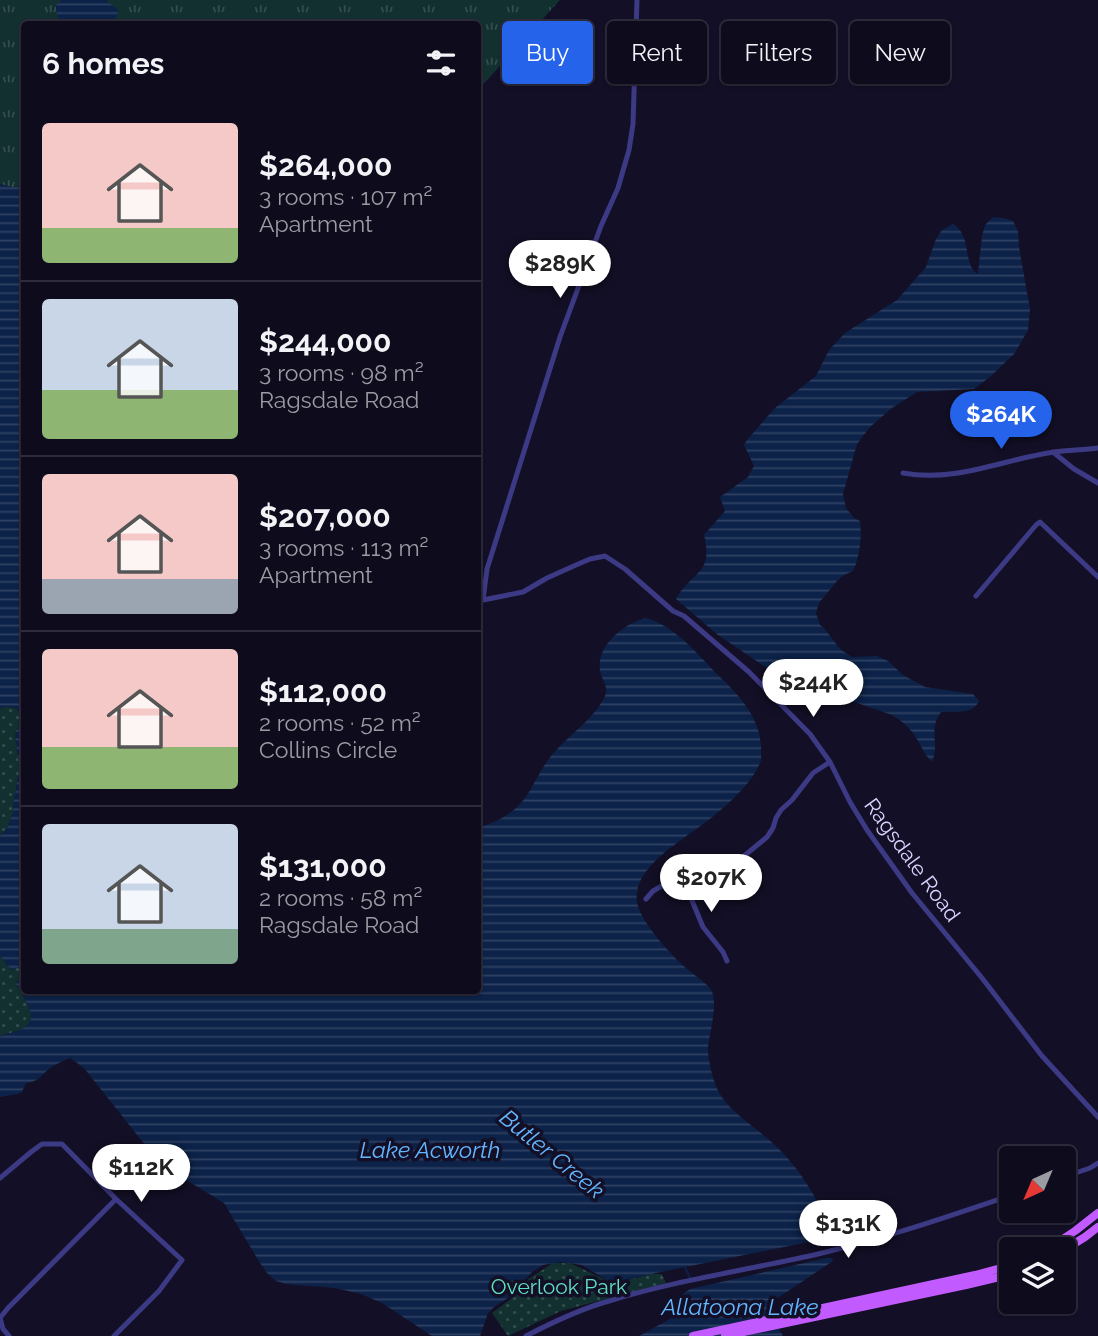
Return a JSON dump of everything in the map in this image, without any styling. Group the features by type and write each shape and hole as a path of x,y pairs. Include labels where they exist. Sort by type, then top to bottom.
{"main road":[{"path":"1066,1237 1098,1213"},
{"path":"1076,1243 1098,1227"},
{"path":"724,1336 999,1269"},
{"path":"694,1336 999,1277"}],"street":[{"path":"481,596 487,569 560,337 618,188 629,150 633,124 637,0"},
{"path":"903,473 929,476 975,471 1053,452 1098,449"},
{"path":"1053,452 1074,470 1098,483"},
{"path":"976,596 1040,522 1098,577"},
{"name":"Ragsdale Road","path":"481,601 523,592 576,565 605,556 625,569 673,611 684,616 749,671 810,734 830,762 867,830 912,892 1042,1056 1098,1117"},
{"path":"646,899 653,891 693,870 721,870 738,861 767,837 781,810 813,773 830,762"},
{"path":"679,876 703,927 727,961"},
{"path":"0,1178 42,1144 62,1144 182,1260 159,1291 114,1336"},
{"path":"1076,1173 1098,1163"},
{"path":"9,1336 3,1329 1,1318 8,1308 116,1199"},
{"path":"526,1336 567,1316 609,1301 873,1240 999,1199"}],"green space":[{"path":"0,0 560,0 541,21 502,21 502,64 481,87 481,21 21,21 21,186 0,184"},
{"path":"8,706 17,709 21,714 15,736 19,772 13,813 7,828 0,836 0,708"},
{"path":"0,956 11,970 21,966 21,977 16,983 31,1017 30,1023 25,1027 0,1037"},
{"name":"Overlook Park","path":"553,1263 570,1263 610,1282 662,1274 666,1283 561,1311 508,1336 492,1313 516,1295 524,1282"}],"water":[{"path":"62,0 106,0 118,10 116,21 59,21 56,5"},
{"path":"0,184 21,186 21,714 17,709 8,706 0,708"},
{"path":"993,217 1013,221 1018,231 1030,309 1028,330 1015,353 974,389 917,392 870,427 857,444 843,494 846,508 860,521 861,540 857,559 853,571 837,581 819,603 816,613 820,625 840,649 852,657 877,656 925,687 973,694 979,701 968,710 941,712 935,724 932,762 915,736 896,717 779,676 718,635 676,599 703,565 706,558 704,535 725,511 720,497 748,477 754,466 744,445 747,440 775,408 816,376 829,350 845,333 897,300 926,267 942,230 953,224 959,229 972,269 977,274 985,225"},
{"name":"Lake Acworth","path":"645,618 676,634 727,684 753,717 760,736 761,755 755,773 738,794 652,864 637,891 639,910 665,947 711,990 714,1010 708,1053 713,1078 720,1094 734,1111 779,1149 794,1166 818,1203 833,1237 616,1282 610,1282 582,1265 561,1262 543,1265 532,1272 511,1296 488,1313 480,1336 432,1336 382,1303 361,1294 276,1281 260,1263 224,1203 157,1160 84,1068 70,1058 52,1067 37,1080 26,1083 22,1092 0,1097 0,1037 30,1023 30,1010 22,994 481,994 481,826 498,820 516,808 555,752 594,713 606,693 600,671 602,653 613,637"},
{"path":"21,720 21,966 11,970 0,956 0,836 7,828 13,813 19,772 15,736"},
{"name":"Lake Acworth","path":"21,977 21,992 16,983"},
{"name":"Allatoona Lake","path":"832,1258 833,1261 773,1301 771,1315 783,1336 639,1336 677,1315 682,1306 683,1294 690,1289"}],"waterway":[{"name":"Butler Creek","path":"685,1267 690,1278"}]}
